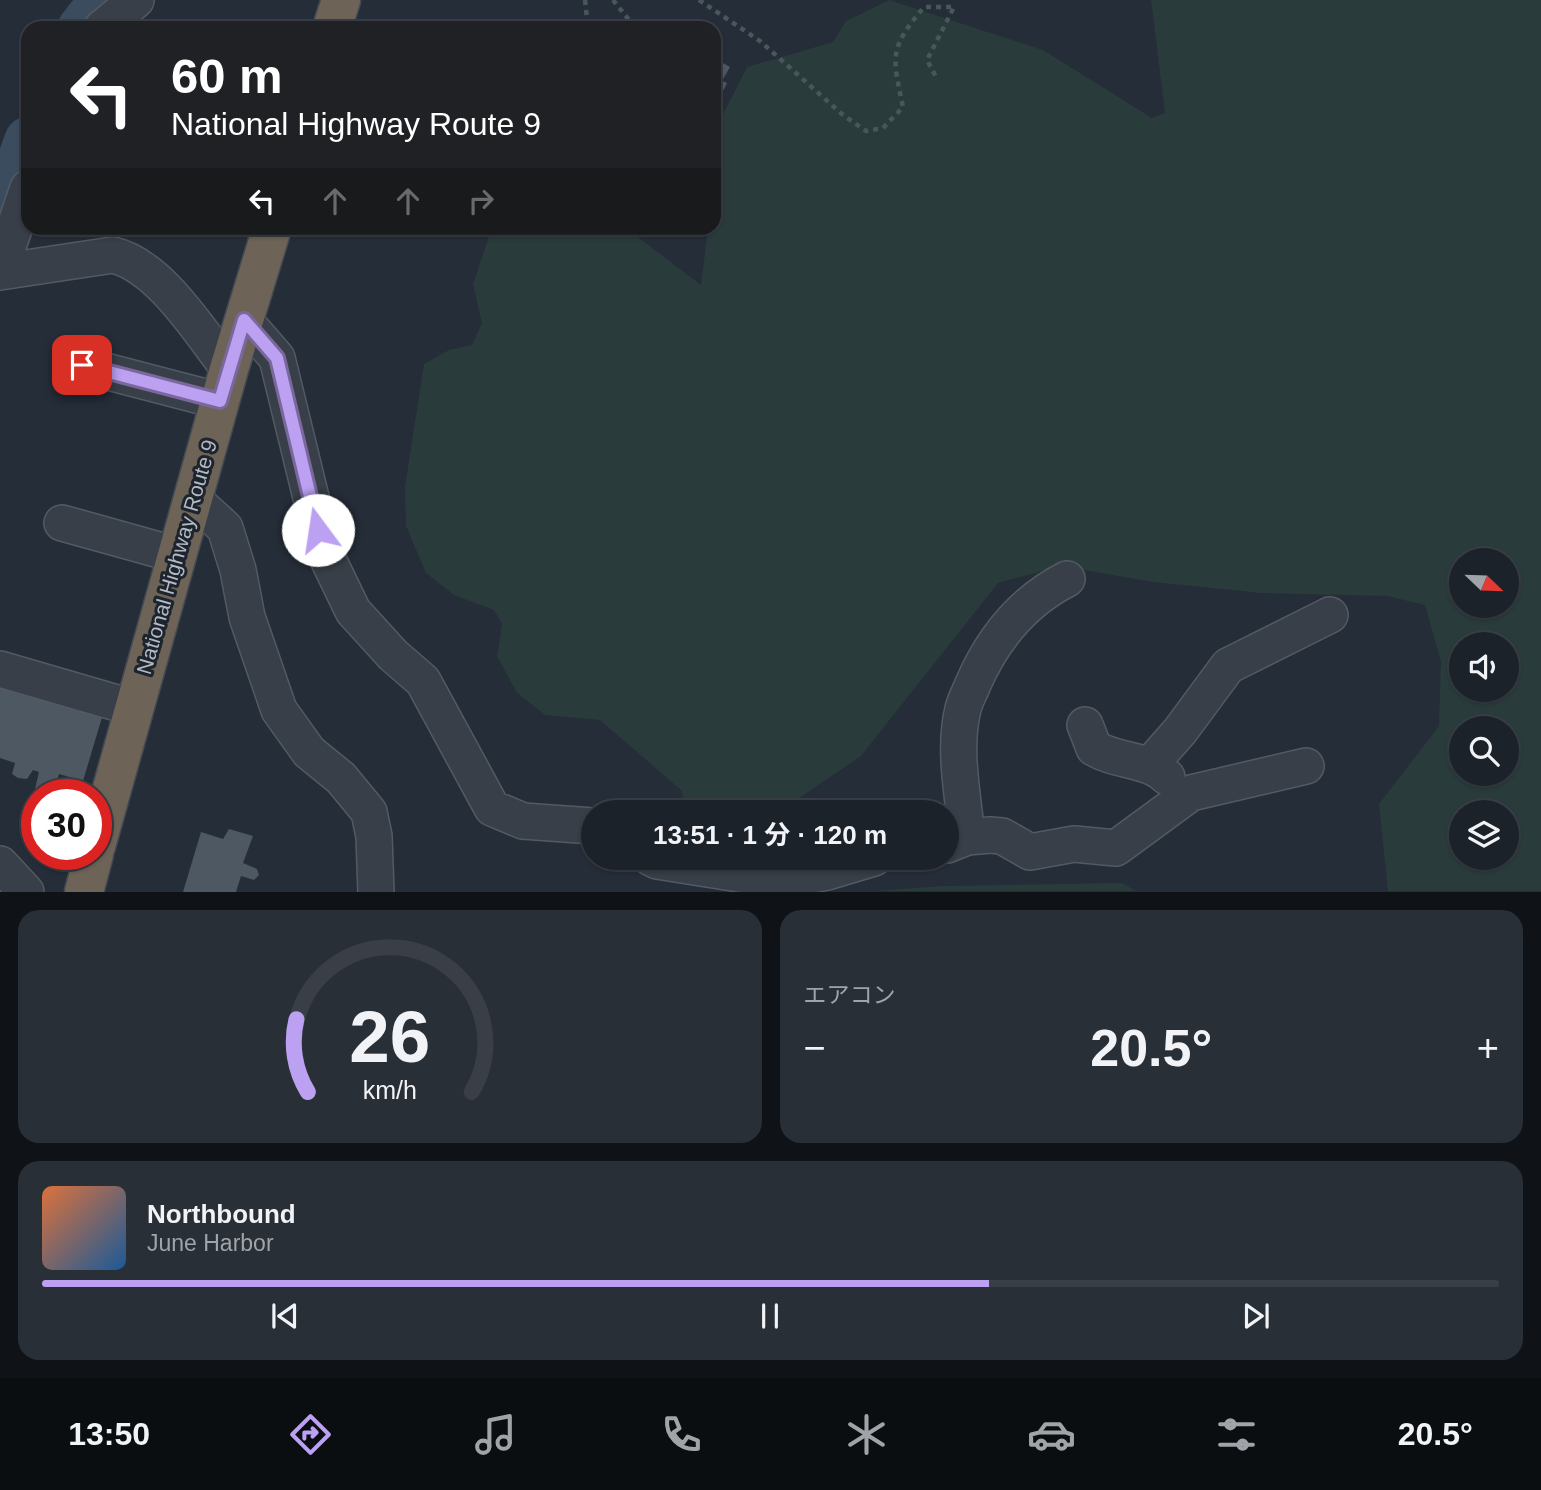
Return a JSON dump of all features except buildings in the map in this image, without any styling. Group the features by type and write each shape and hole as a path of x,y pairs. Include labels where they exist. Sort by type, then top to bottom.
{"highway":[{"path":"334,21 341,0"},
{"name":"National Highway Route 9","path":"112,788 192,499 270,235"},
{"path":"84,891 90,870"}],"street":[{"path":"110,21 136,0"},
{"path":"21,209 0,271 113,255 127,258 158,283 225,385"},
{"path":"244,320 277,358 324,551 353,611 393,655 423,681 492,808 523,821 581,825"},
{"path":"82,365 225,385"},
{"path":"192,499 225,528 238,570 247,617 279,710 309,752 341,778 369,812 374,836 376,891"},
{"path":"62,523 177,555"},
{"path":"959,800 963,708 984,659 1021,609 1044,590 1067,579"},
{"path":"1150,765 1180,731 1228,666 1330,615"},
{"path":"0,669 134,708"},
{"path":"1085,725 1094,748 1103,753 1150,765 1167,776 1179,800"},
{"path":"959,841 1002,836 1030,852 1074,844 1116,848 1191,793 1307,766"},
{"path":"0,864 26,891"},
{"path":"714,870 783,881 834,870"}],"path":[{"path":"585,0 587,21"},
{"path":"613,0 631,21"},
{"path":"699,0 760,41 843,115 866,131 883,128 903,107 894,64 901,35 924,7 954,8 927,60 936,78"}],"shaded area":[{"path":"889,0 1043,50 1152,118 1165,113 1151,0 1541,0 1541,891 1388,891 1379,804 1439,726 1441,662 1425,605 1387,596 1261,593 1153,582 1061,566 998,583 861,756 796,800 683,800 682,791 600,720 545,715 517,693 497,656 502,624 494,610 454,595 426,573 406,526 405,487 424,364 449,350 472,345 482,323 473,284 490,235 635,235 701,285 707,235 721,235 721,118 747,67 833,42 846,21"},
{"path":"1122,883 1136,891 875,891 944,886"}],"waterway":[{"path":"86,21 103,0"},
{"path":"0,217 21,159"}],"route":[{"path":"82,365 220,401 244,320 277,358 318,530"}]}
